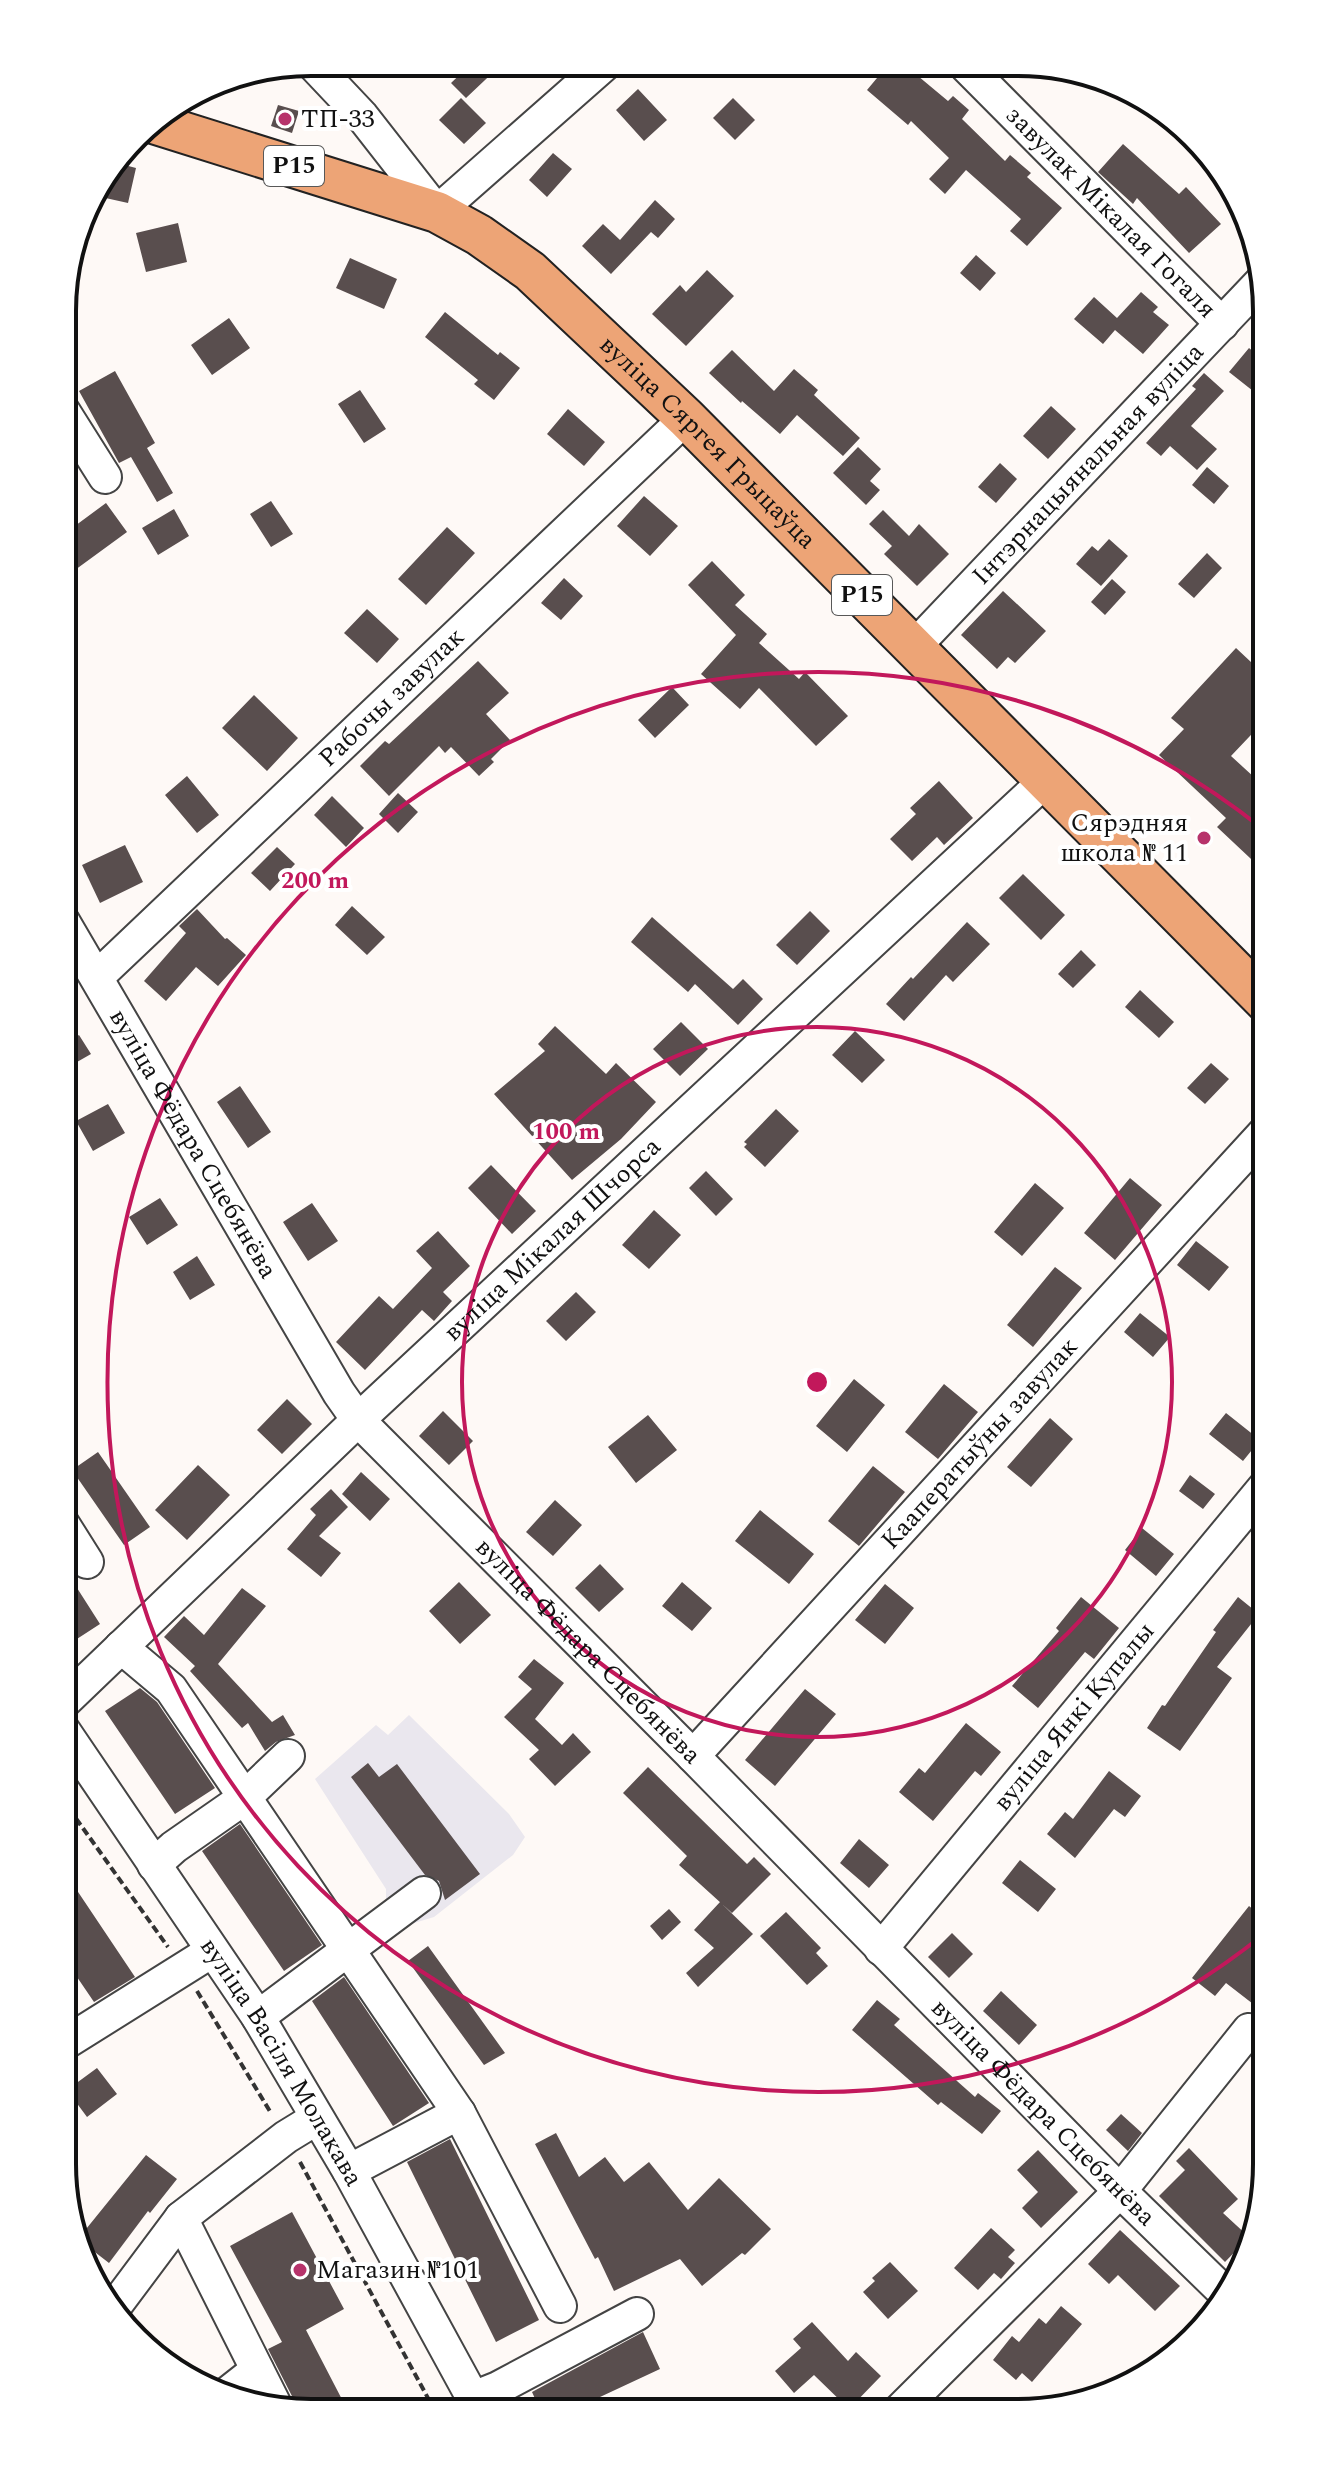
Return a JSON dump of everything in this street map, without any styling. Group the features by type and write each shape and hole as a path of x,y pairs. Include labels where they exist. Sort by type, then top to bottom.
{"main road":[{"name":"Р15","path":"166,127 437,212"},
{"name":"вуліца Сяргея Грыцаўца","path":"437,212 479,235 530,271 686,418 1253,989"}],"street":[{"name":"завулак Мікалая Гогаля","path":"976,76 1222,324"},
{"name":"вуліца Сяргея Грыцаўца","path":"325,77 362,116 437,212"},
{"path":"437,212 591,77"},
{"name":"Інтэрнацыянальная вуліца","path":"913,648 1252,292"},
{"name":"Рабочы завулак","path":"97,977 686,418"},
{"path":"76,431 105,477"},
{"name":"вуліца Мікалая Шчорса","path":"76,1690 358,1420 1045,781"},
{"name":"вуліца Фёдара Сцебянёва","path":"76,942 339,1393 358,1420 1120,2191 1218,2286"},
{"name":"Кааператыўны завулак","path":"693,1756 1253,1146"},
{"name":"вуліца Янкі Купалы","path":"881,1949 1252,1502"},
{"path":"76,1545 87,1562"},
{"path":"121,1647 171,1689 459,2113 560,2306"},
{"name":"вуліца Васіля Молакава","path":"76,1749 258,2017 349,2171 473,2399"},
{"path":"154,1865 174,1847 243,1799 288,1756"},
{"path":"258,2017 424,1893"},
{"path":"76,2036 212,1951"},
{"path":"911,2399 1120,2191 1249,2030"},
{"path":"349,2171 459,2113"},
{"path":"120,2300 181,2218 286,2137 317,2118"},
{"path":"181,2218 270,2395"},
{"path":"484,2399 498,2388 637,2314"},
{"path":"236,2386 257,2370"}],"path":[{"path":"76,1819 184,1970 286,2137 428,2399"}],"shaded area":[{"path":"409,1715 509,1814 525,1837 513,1855 434,1917 401,1927 386,1905 386,1889 315,1779 376,1725 388,1735"}],"building":[{"path":"879,76 918,76 948,101 953,96 969,110 962,119 1005,161 1010,155 1031,173 1027,177 1062,208 1027,246 1010,231 1021,219 966,170 945,194 929,179 949,158 911,121 908,125 867,90"},
{"path":"458,77 488,77 466,98 451,83"},
{"path":"638,89 667,120 644,141 616,110"},
{"path":"461,98 486,123 464,144 439,120"},
{"path":"733,98 755,120 735,140 713,118"},
{"name":"ТП-33","path":"278,105 299,111 292,133 271,126"},
{"path":"1123,144 1179,194 1186,187 1221,224 1189,253 1137,198 1133,204 1098,172"},
{"path":"553,153 572,169 547,197 529,180"},
{"path":"127,166 136,168 128,203 106,198"},
{"path":"655,200 675,219 658,238 651,232 611,274 582,246 603,224 620,240"},
{"path":"178,223 187,262 146,272 136,233"},
{"path":"976,255 996,273 980,291 960,273"},
{"path":"350,258 397,279 384,309 336,288"},
{"path":"707,270 734,296 686,346 652,314 680,285 686,292"},
{"path":"1141,292 1158,307 1153,312 1169,325 1143,354 1115,330 1103,344 1074,319 1094,297 1117,318"},
{"path":"445,312 498,355 500,352 520,368 494,400 474,384 478,380 425,337"},
{"path":"229,318 250,348 212,375 191,345"},
{"path":"1249,348 1253,351 1253,391 1229,372"},
{"path":"732,350 774,391 794,369 818,390 814,395 860,438 843,456 797,415 780,434 709,373"},
{"path":"115,371 155,443 147,448 173,493 157,502 131,457 119,463 79,391"},
{"path":"1204,373 1224,391 1191,426 1217,449 1197,470 1170,446 1161,456 1146,443 1196,389 1192,386"},
{"path":"360,390 386,429 364,443 338,404"},
{"path":"1051,406 1076,429 1048,459 1023,436"},
{"path":"568,409 605,442 584,466 547,434"},
{"path":"858,447 881,469 870,481 880,490 866,505 833,473"},
{"path":"1000,463 1017,479 996,503 978,487"},
{"path":"1207,467 1229,486 1214,504 1192,485"},
{"path":"644,496 678,526 650,556 617,526"},
{"path":"271,501 293,534 271,547 250,514"},
{"path":"106,503 127,532 76,569 76,525"},
{"path":"174,509 189,536 158,555 142,528"},
{"path":"883,510 909,536 919,524 949,554 917,586 884,554 892,546 869,524"},
{"path":"447,527 475,553 426,605 398,579"},
{"path":"1109,539 1128,556 1101,586 1076,564 1092,546 1098,551"},
{"path":"1207,553 1222,568 1194,598 1178,584"},
{"path":"712,561 745,595 735,605 767,634 759,643 799,679 805,672 848,716 816,746 759,688 740,709 701,674 736,635 688,585"},
{"path":"564,578 583,596 561,620 541,603"},
{"path":"1112,579 1126,592 1105,615 1091,602"},
{"path":"1003,591 1046,631 1015,663 1008,657 997,669 961,635"},
{"path":"367,609 399,639 377,663 344,633"},
{"path":"1236,648 1253,664 1253,733 1231,756 1253,776 1253,861 1217,827 1226,818 1159,755 1184,729 1171,718"},
{"path":"478,661 509,693 486,714 510,740 479,776 451,747 445,753 439,746 389,796 360,766 385,741 389,744"},
{"path":"672,687 689,705 655,738 638,720"},
{"path":"254,695 298,738 267,771 222,728"},
{"path":"187,776 219,815 197,833 165,795"},
{"path":"939,781 973,818 944,845 937,837 912,861 890,839 916,814 910,808"},
{"path":"398,793 418,812 398,833 379,814"},
{"path":"332,796 364,828 346,847 314,815"},
{"path":"125,845 143,882 100,903 82,865"},
{"path":"277,847 295,864 270,891 251,873"},
{"path":"1023,874 1065,915 1041,940 999,898"},
{"path":"352,906 385,937 367,955 335,925"},
{"path":"197,909 225,939 246,955 218,986 196,967 166,1001 144,981 186,933 179,926"},
{"path":"810,911 830,931 797,965 776,945"},
{"path":"652,917 733,989 743,979 763,999 738,1025 695,984 688,992 631,942"},
{"path":"967,922 990,944 953,982 946,975 904,1021 886,1004"},
{"path":"1081,950 1096,965 1073,988 1058,974"},
{"path":"1140,990 1174,1022 1159,1038 1125,1007"},
{"path":"681,1022 708,1049 680,1076 653,1049"},
{"path":"555,1026 606,1074 616,1063 656,1102 621,1139 572,1180 494,1094 545,1051 538,1044"},
{"path":"855,1031 885,1060 862,1083 832,1055"},
{"path":"79,1035 91,1054 76,1063 76,1037"},
{"path":"1211,1063 1229,1079 1205,1104 1187,1088"},
{"path":"240,1086 271,1132 248,1148 217,1102"},
{"path":"108,1104 125,1133 93,1151 76,1121"},
{"path":"776,1109 799,1131 765,1167 744,1147 747,1144 744,1142"},
{"path":"491,1165 536,1211 512,1234 468,1188"},
{"path":"706,1171 733,1199 716,1216 689,1188"},
{"path":"1130,1178 1162,1205 1115,1260 1084,1233"},
{"path":"1035,1183 1064,1208 1022,1256 994,1232"},
{"path":"160,1198 178,1225 147,1245 129,1217"},
{"path":"312,1203 338,1241 308,1261 283,1222"},
{"path":"654,1210 681,1235 649,1269 622,1245"},
{"path":"438,1231 470,1266 443,1292 452,1301 434,1321 422,1310 365,1370 336,1342 379,1296 393,1309 432,1268 416,1251"},
{"path":"1196,1241 1229,1267 1209,1291 1177,1265"},
{"path":"197,1256 215,1285 190,1300 173,1272"},
{"path":"1055,1267 1082,1288 1033,1347 1007,1325"},
{"path":"576,1292 596,1312 566,1341 546,1321"},
{"path":"1140,1313 1170,1337 1153,1357 1124,1332"},
{"path":"854,1379 885,1405 847,1452 816,1426"},
{"path":"944,1384 978,1412 938,1459 905,1432"},
{"path":"287,1399 312,1424 282,1454 257,1430"},
{"path":"443,1411 473,1441 449,1465 419,1436"},
{"path":"1226,1413 1252,1434 1252,1449 1243,1461 1209,1434"},
{"path":"648,1415 677,1450 636,1483 608,1447"},
{"path":"1050,1418 1073,1439 1031,1487 1007,1467"},
{"path":"98,1452 150,1527 124,1545 76,1476 76,1467"},
{"path":"198,1465 230,1495 187,1540 155,1510"},
{"path":"873,1466 905,1492 859,1546 828,1521"},
{"path":"361,1472 390,1499 370,1521 342,1494"},
{"path":"1190,1475 1215,1494 1203,1509 1179,1491"},
{"path":"331,1489 348,1507 319,1536 341,1553 321,1577 287,1549 316,1515 310,1509"},
{"path":"555,1500 582,1525 553,1556 526,1532"},
{"path":"760,1510 814,1554 789,1584 735,1541"},
{"path":"1142,1528 1174,1554 1156,1576 1125,1550"},
{"path":"600,1564 624,1589 599,1612 575,1588"},
{"path":"459,1582 491,1615 460,1644 429,1611"},
{"path":"682,1582 712,1608 692,1631 662,1606"},
{"path":"885,1584 914,1608 885,1644 855,1620"},
{"path":"76,1586 100,1624 76,1640"},
{"path":"242,1588 266,1606 218,1664 272,1722 283,1715 295,1735 276,1742 265,1751 248,1723 242,1728 190,1671 195,1666 164,1637 184,1616 204,1635"},
{"path":"1081,1597 1119,1628 1094,1659 1085,1652 1038,1708 1012,1686 1059,1631 1056,1628"},
{"path":"1238,1597 1252,1609 1252,1622 1217,1667 1232,1678 1180,1751 1147,1728 1216,1632 1213,1630"},
{"path":"534,1659 564,1683 535,1719 562,1745 573,1733 591,1752 555,1786 529,1759 539,1750 504,1717 532,1689 518,1677"},
{"path":"140,1688 157,1702 215,1788 175,1814 105,1711"},
{"path":"805,1689 836,1714 775,1786 745,1760"},
{"path":"966,1723 1001,1752 981,1776 975,1771 933,1821 899,1792 919,1768 925,1773"},
{"path":"368,1763 379,1777 397,1764 480,1874 445,1900 439,1881 425,1875 351,1777"},
{"path":"648,1767 747,1864 754,1857 771,1874 732,1913 679,1865 687,1856 623,1793"},
{"path":"1109,1771 1141,1796 1125,1817 1114,1809 1075,1858 1047,1834 1065,1812 1073,1819"},
{"path":"240,1824 322,1945 284,1971 202,1851"},
{"path":"859,1839 889,1865 869,1888 840,1863"},
{"path":"1020,1860 1056,1889 1038,1912 1002,1883"},
{"path":"76,1889 135,1977 94,2002 76,1976"},
{"path":"720,1902 753,1934 698,1987 686,1973 714,1948 694,1930"},
{"path":"1249,1906 1252,1909 1252,2003 1226,1983 1215,1996 1192,1978"},
{"path":"669,1909 681,1922 662,1940 650,1926"},
{"path":"786,1912 821,1948 816,1953 828,1966 807,1985 760,1936"},
{"path":"952,1933 973,1954 949,1978 928,1957"},
{"path":"428,1946 505,2053 484,2065 408,1961"},
{"path":"344,1977 429,2103 393,2126 312,2001"},
{"path":"1001,1991 1037,2025 1019,2045 983,2011"},
{"path":"877,2000 900,2019 894,2025 975,2097 978,2093 1001,2111 982,2134 941,2102 938,2105 852,2030"},
{"path":"97,2068 117,2094 87,2117 76,2102 76,2083"},
{"path":"1121,2114 1142,2133 1128,2151 1106,2130"},
{"path":"556,2133 579,2177 605,2157 624,2182 649,2162 688,2210 719,2178 771,2229 745,2255 742,2253 702,2286 680,2259 614,2291 535,2144"},
{"path":"450,2139 539,2320 496,2342 407,2162"},
{"path":"1189,2148 1238,2199 1223,2213 1243,2231 1236,2250 1225,2262 1159,2196 1185,2170 1176,2161"},
{"path":"1038,2150 1078,2192 1041,2228 1022,2208 1038,2192 1017,2170"},
{"path":"146,2155 177,2179 150,2213 148,2211 109,2263 93,2250 86,2229"},
{"path":"292,2212 344,2309 306,2330 342,2399 293,2398 268,2349 282,2342 230,2246"},
{"path":"991,2228 1015,2250 1008,2257 1015,2263 1001,2279 994,2273 978,2290 954,2268"},
{"path":"1120,2230 1180,2286 1155,2311 1118,2275 1109,2284 1088,2264"},
{"path":"890,2262 918,2291 888,2319 863,2292 875,2281 872,2278"},
{"path":"1061,2306 1082,2324 1032,2382 1022,2373 1016,2380 993,2360 1012,2336 1019,2342 1039,2318 1046,2324"},
{"path":"812,2322 848,2361 856,2352 881,2376 859,2399 839,2399 814,2375 794,2393 775,2371 801,2348 793,2339"},
{"path":"643,2332 660,2369 596,2399 535,2399 532,2392"}],"place":[{"name":"ТП-33","path":"285,119"},
{"name":"Сярэдняя школа № 11","path":"1204,838"},
{"name":"Магазин №101","path":"300,2270"}]}
